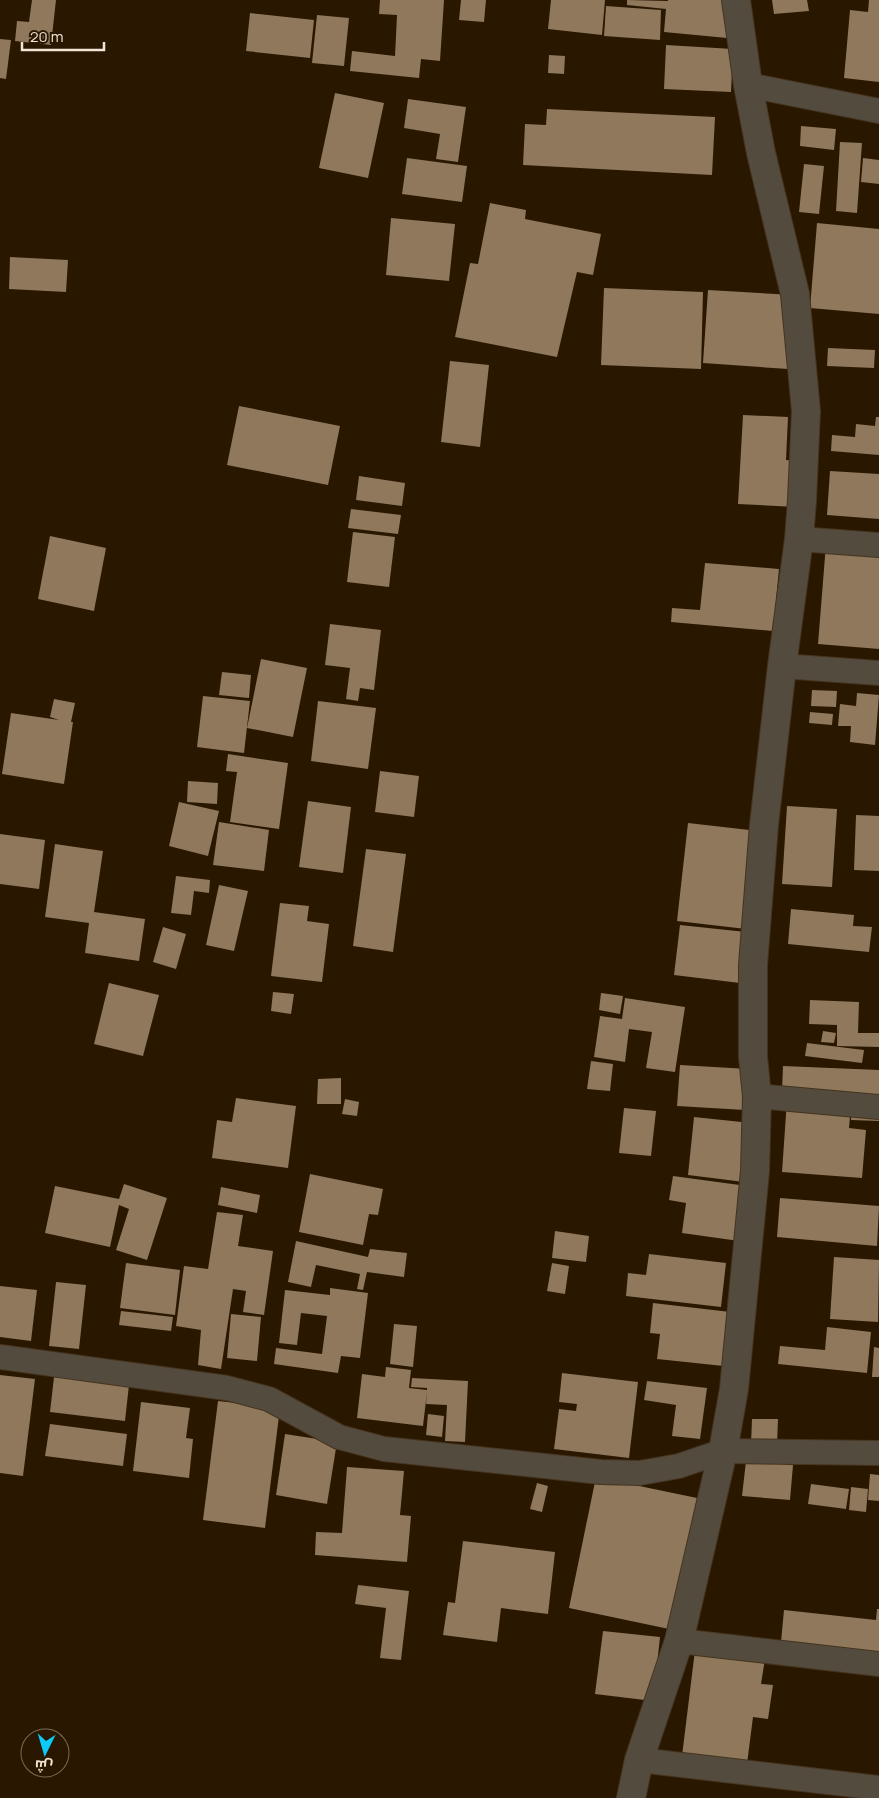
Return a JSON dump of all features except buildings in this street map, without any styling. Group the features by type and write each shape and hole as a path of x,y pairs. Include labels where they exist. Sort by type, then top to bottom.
{"street":[{"path":"631,1798 638,1760 679,1641 723,1451 734,1389 754,1171 757,1096 753,1057 753,965 764,826 782,666 799,539 806,412 795,294 761,152 748,85 736,0"},
{"path":"748,85 879,111"},
{"path":"799,539 879,545"},
{"path":"782,666 879,673"},
{"path":"757,1096 879,1107"},
{"path":"0,1356 236,1390 269,1399 338,1438 384,1449 601,1472 640,1474 679,1466 723,1451 879,1453"},
{"path":"679,1641 879,1664"},
{"path":"638,1760 879,1788"}]}
